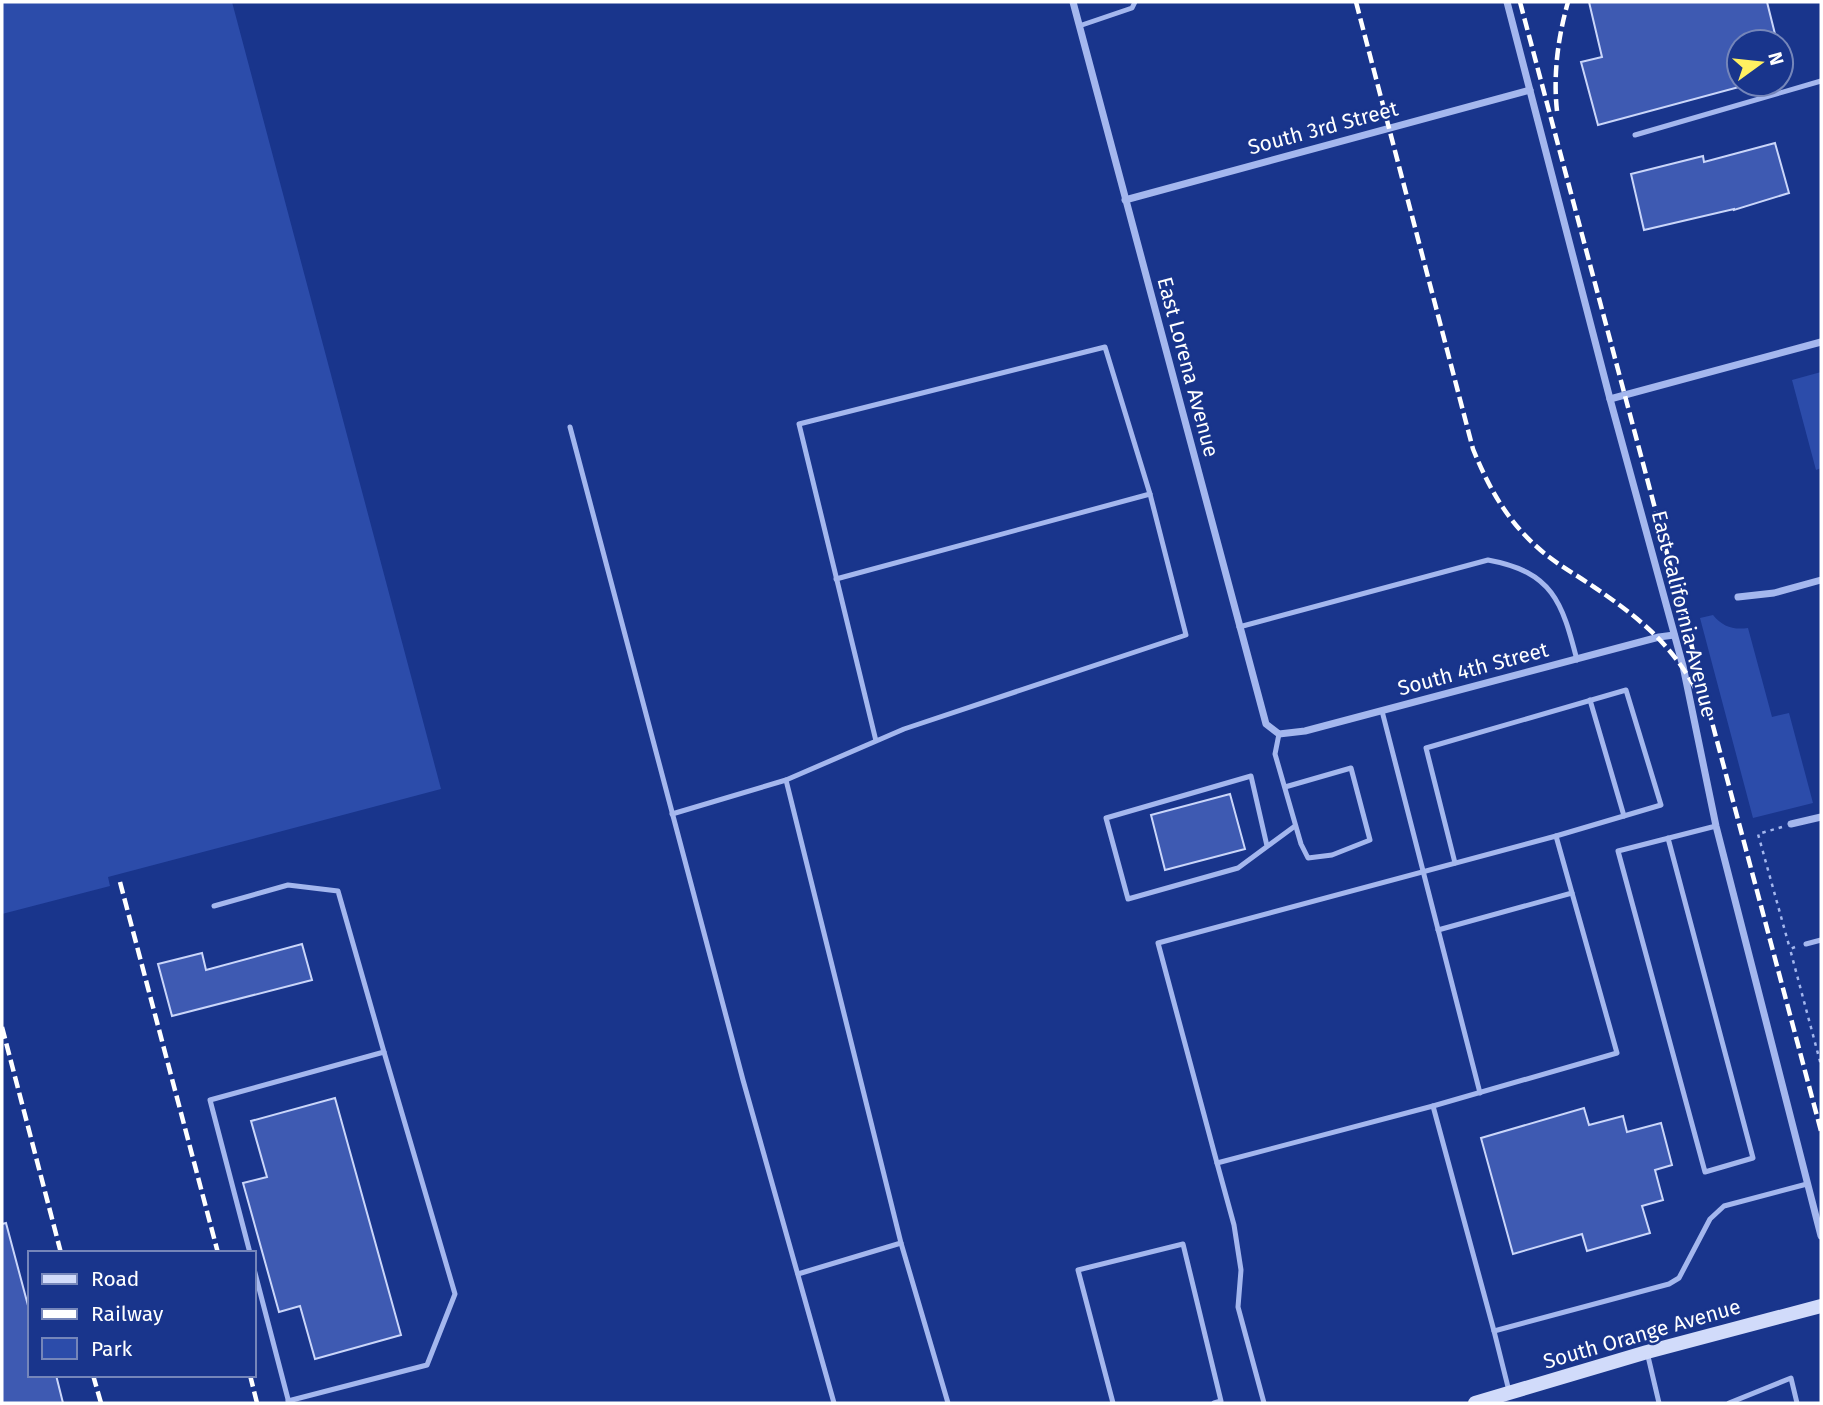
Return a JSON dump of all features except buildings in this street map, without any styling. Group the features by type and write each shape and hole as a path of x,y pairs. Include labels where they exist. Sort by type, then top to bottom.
{"street":[{"name":"East Lorena Avenue","path":"1073,2 1266,724 1279,734"},
{"name":"East California Avenue","path":"1507,2 1674,635 1716,826 1821,1236"},
{"name":"South 3rd Street","path":"1125,201 1530,90"},
{"path":"1610,399 1821,342"},
{"path":"1738,597 1765,594 1821,580"},
{"name":"South 4th Street","path":"1279,734 1305,732 1674,635"},
{"path":"1791,824 1821,817"},
{"name":"South Orange Avenue","path":"1475,1403 1647,1352 1821,1306"}],"lane":[{"path":"1079,26 1132,8 1135,2"},
{"path":"1635,135 1821,80"},
{"path":"672,814 786,780 904,729 1186,635 1150,494 1105,347 799,424 876,741"},
{"path":"570,427 672,814 834,1403"},
{"path":"836,579 1150,494"},
{"path":"1239,627 1488,560 1512,565 1547,585 1566,618 1577,660"},
{"path":"1264,1403 1238,1307 1241,1270 1234,1225 1158,943 1556,836 1661,805 1626,690 1426,748 1455,863"},
{"path":"1590,700 1624,816"},
{"path":"1382,711 1480,1093"},
{"path":"1279,734 1275,754 1300,845 1308,858 1332,855 1370,840 1351,768 1285,787"},
{"path":"1267,846 1251,776 1106,818 1128,899 1238,868 1295,825"},
{"path":"786,780 901,1243 948,1403"},
{"path":"1668,838 1753,1158 1705,1171 1618,851 1668,838 1716,826"},
{"path":"1217,1163 1617,1054 1556,836"},
{"path":"215,906 288,886 338,891 455,1294 427,1365 288,1402 256,1277"},
{"path":"1438,930 1572,893"},
{"path":"1806,944 1821,940"},
{"path":"249,1251 210,1100 384,1052"},
{"path":"1433,1106 1510,1394"},
{"path":"1494,1331 1669,1284 1679,1278 1710,1219 1724,1206 1807,1184"},
{"path":"798,1274 901,1243"},
{"path":"1113,1403 1078,1270 1183,1244 1221,1401 1214,1403"},
{"path":"1647,1352 1659,1403"},
{"path":"1730,1403 1791,1378 1797,1403"}],"path":[{"path":"1791,824 1758,834 1821,1065"},
{"path":"1790,949 1806,944"}],"green space":[{"path":"2,2 232,2 441,789 108,877 110,886 2,914"},
{"path":"1821,372 1821,468 1816,470 1792,380"},
{"path":"1713,615 1729,627 1748,628 1772,717 1789,713 1813,803 1753,818 1700,618"}],"railway":[{"path":"1356,2 1473,449 1485,476 1499,501 1525,536 1548,556 1637,619 1677,660 1699,695"},
{"path":"1520,2 1821,1131"},
{"path":"1557,111 1557,56 1568,2"},
{"path":"120,882 217,1251"},
{"path":"2,1027 60,1251"},
{"path":"94,1377 101,1403"},
{"path":"250,1377 257,1403"}]}
